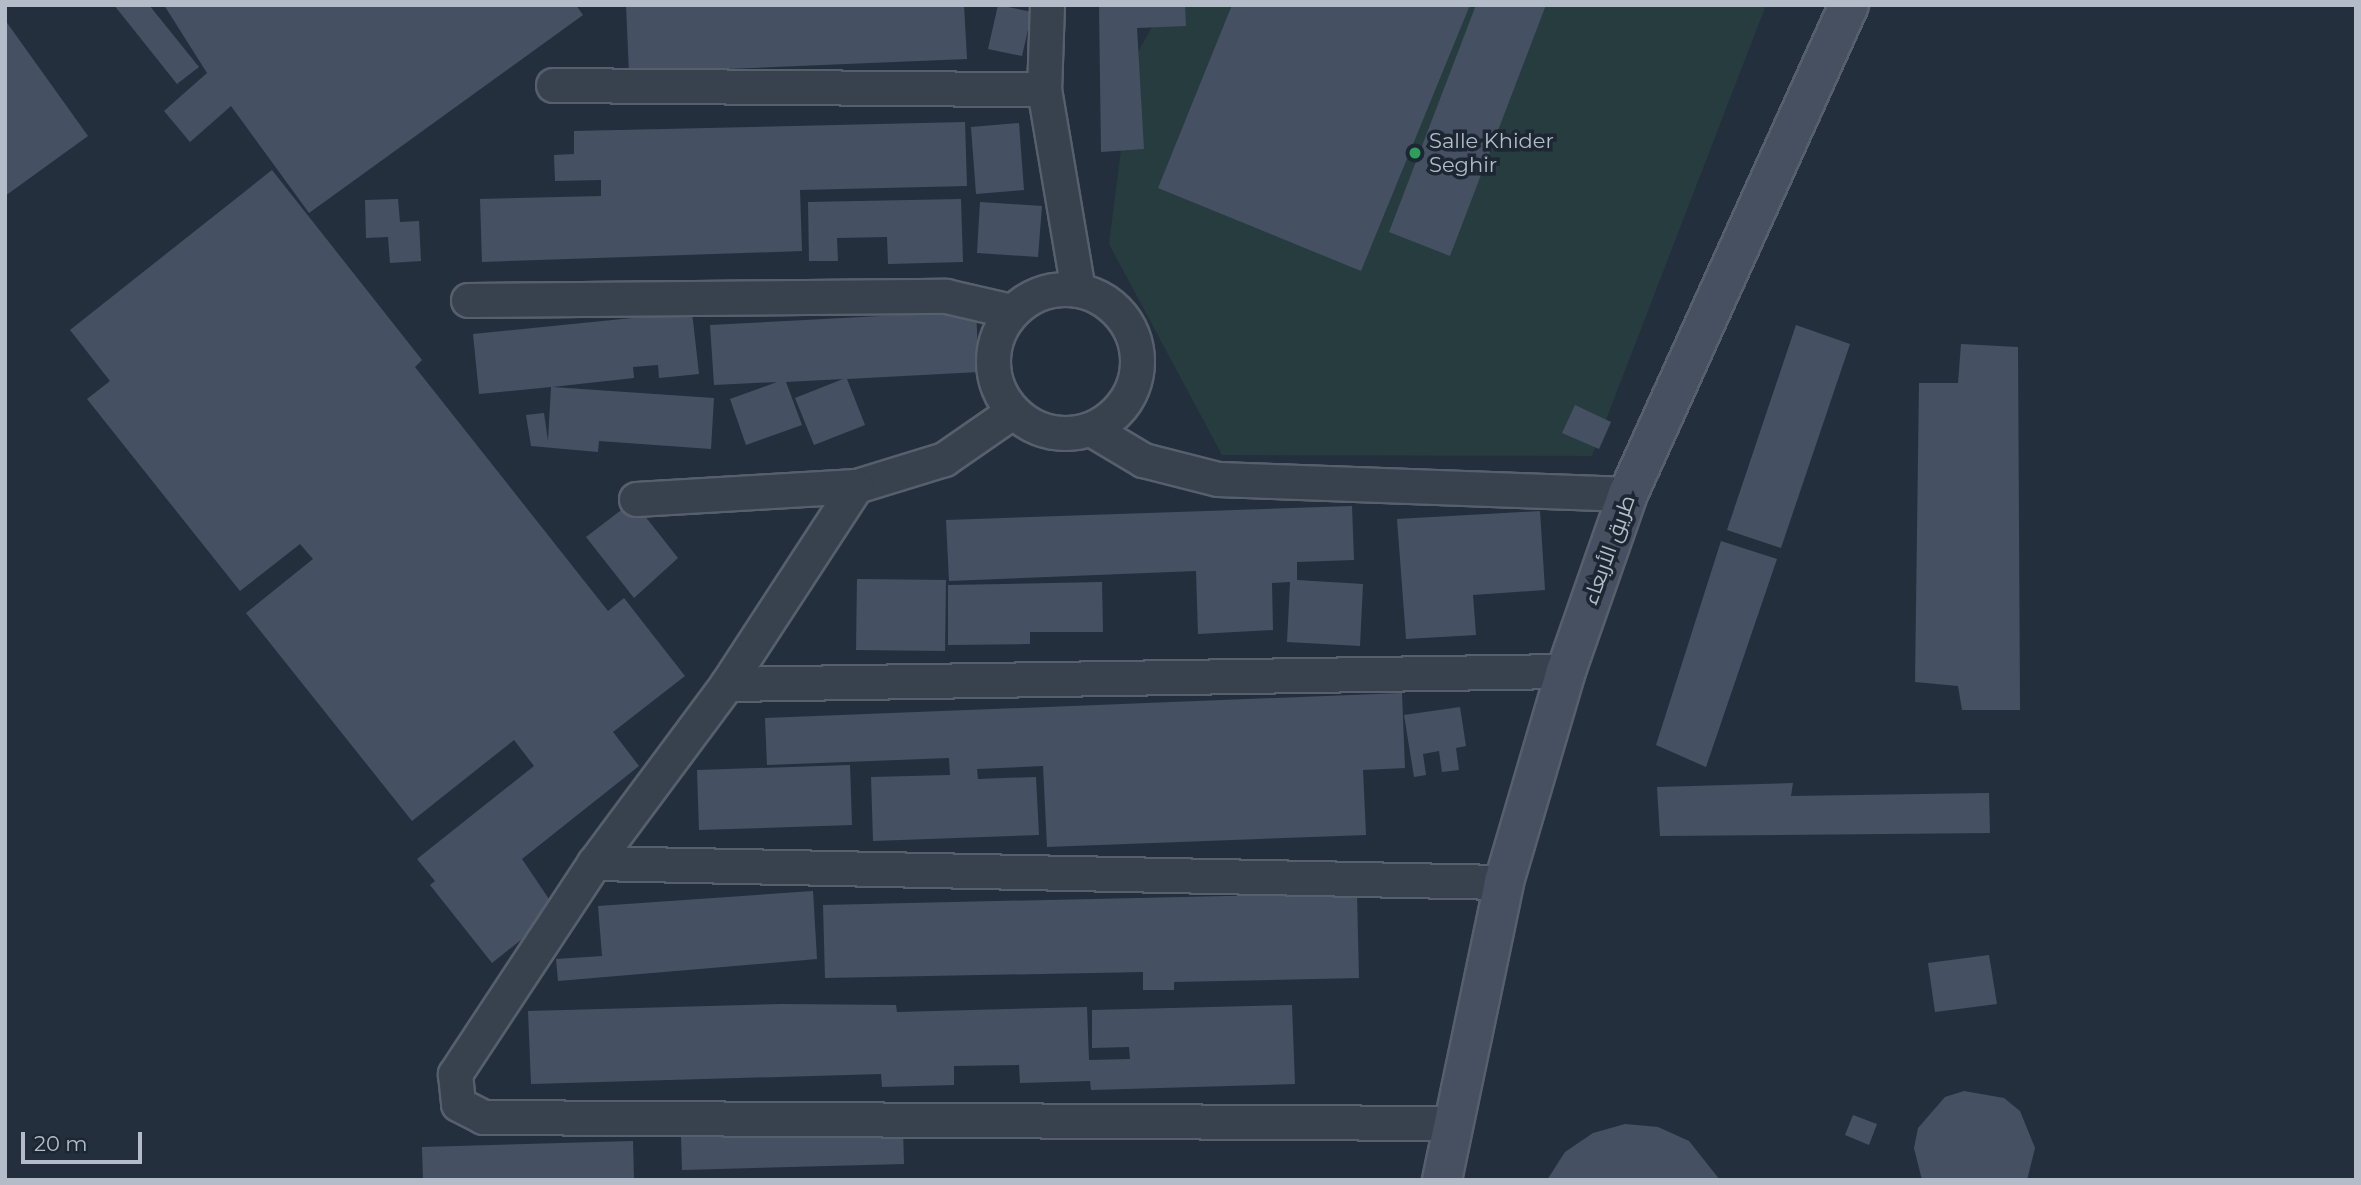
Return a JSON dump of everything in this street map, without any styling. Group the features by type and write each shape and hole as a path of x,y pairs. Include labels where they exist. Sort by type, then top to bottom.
{"main road":[{"name":"طريق الأربعاء","path":"1442,1180 1449,1123 1504,882 1566,671 1628,494 1849,5"}],"street":[{"path":"1047,5 1044,89 1079,289"},
{"path":"553,86 1044,89"},
{"path":"1054,288 1079,289 1118,312 1137,354 1127,400 1091,429 1064,434 1036,428 1012,412 997,388 992,362 997,334 1011,311 1054,288"},
{"path":"468,300 946,296 1011,311"},
{"path":"636,499 856,486 944,459 1012,412"},
{"path":"1091,429 1143,460 1218,479 1628,494"},
{"path":"856,486 727,684 594,863 455,1074 453,1090 469,1113 1449,1123"},
{"path":"727,684 1566,671"},
{"path":"594,863 1504,882"}],"green space":[{"name":"Salle Khider Seghir","path":"1164,5 1766,5 1592,456 1222,455 1109,244 1132,63"}],"building":[{"path":"114,5 149,5 199,67 177,84"},
{"path":"164,5 576,5 583,15 309,213 231,106 190,142 164,111 207,73"},
{"path":"626,5 964,5 967,59 629,73"},
{"path":"998,5 1032,12 1022,56 988,49"},
{"path":"1099,5 1185,5 1186,26 1137,28 1144,149 1101,152"},
{"path":"1232,5 1470,5 1361,271 1158,188"},
{"path":"1476,5 1546,5 1450,256 1389,232"},
{"path":"5,20 88,136 5,196"},
{"path":"965,122 967,186 800,190 802,251 482,262 480,199 601,196 601,180 555,181 554,155 574,154 574,131"},
{"path":"1019,123 1024,190 976,194 971,127"},
{"path":"272,170 422,360 415,367 608,611 624,598 685,676 613,732 639,766 522,859 557,911 492,963 430,885 435,881 417,859 534,766 514,740 412,821 246,613 313,559 300,544 240,591 87,399 110,381 70,330"},
{"path":"398,199 400,222 419,221 421,261 390,263 388,237 366,238 365,200"},
{"path":"961,199 963,262 888,264 887,237 837,238 838,261 809,261 808,202"},
{"path":"980,202 1042,206 1038,257 977,253"},
{"path":"976,311 979,372 847,379 865,425 814,445 795,398 843,379 786,382 802,425 746,445 730,399 777,382 714,385 710,325"},
{"path":"692,312 699,374 659,378 658,365 633,367 634,378 552,387 714,398 711,449 599,441 598,452 531,446 526,415 544,413 548,441 551,387 479,394 473,334"},
{"path":"1796,325 1850,344 1781,548 1727,530"},
{"path":"1961,344 2018,347 2020,710 1962,710 1958,686 1915,682 1919,383 1958,383"},
{"path":"1575,405 1611,422 1599,449 1562,433"},
{"path":"633,501 678,558 634,598 586,537"},
{"path":"1352,506 1354,560 1297,562 1297,580 1363,584 1360,646 1287,642 1290,582 1272,583 1273,630 1198,634 1196,571 949,581 946,520"},
{"path":"1540,511 1545,590 1473,595 1476,635 1406,639 1397,519"},
{"path":"1721,541 1777,559 1706,767 1656,745"},
{"path":"857,579 946,580 945,651 856,650"},
{"path":"1102,582 1103,632 1030,632 1030,644 948,645 948,585"},
{"path":"1402,693 1405,768 1363,770 1366,835 1047,847 1043,766 977,769 978,779 1036,777 1039,835 873,841 871,777 950,775 949,758 767,765 765,718"},
{"path":"1460,707 1466,746 1456,748 1459,770 1442,772 1439,751 1423,754 1426,775 1414,777 1404,715"},
{"path":"850,765 852,825 699,830 697,770"},
{"path":"1793,783 1791,796 1989,793 1990,833 1660,836 1657,787"},
{"path":"813,891 817,959 558,981 556,959 602,956 598,906"},
{"path":"1357,893 1359,978 1174,982 1174,990 1143,990 1143,972 825,978 823,905"},
{"path":"1989,955 1997,1004 1935,1012 1928,963"},
{"path":"781,1004 896,1005 897,1012 1087,1007 1089,1060 1130,1059 1129,1047 1092,1048 1092,1010 1292,1005 1295,1084 1091,1090 1090,1081 1020,1083 1019,1065 954,1066 954,1085 882,1087 881,1074 531,1084 528,1011"},
{"path":"1964,1091 2004,1098 2020,1111 2035,1148 2027,1180 1922,1180 1914,1148 1918,1128 1945,1097"},
{"path":"1853,1115 1877,1124 1869,1145 1845,1135"},
{"path":"1625,1124 1658,1127 1689,1141 1720,1180 1547,1180 1565,1152 1593,1133"},
{"path":"903,1129 904,1164 682,1170 681,1135"},
{"path":"633,1141 634,1180 423,1180 422,1147"}],"place":[{"name":"Salle Khider Seghir","path":"1415,153"}]}
